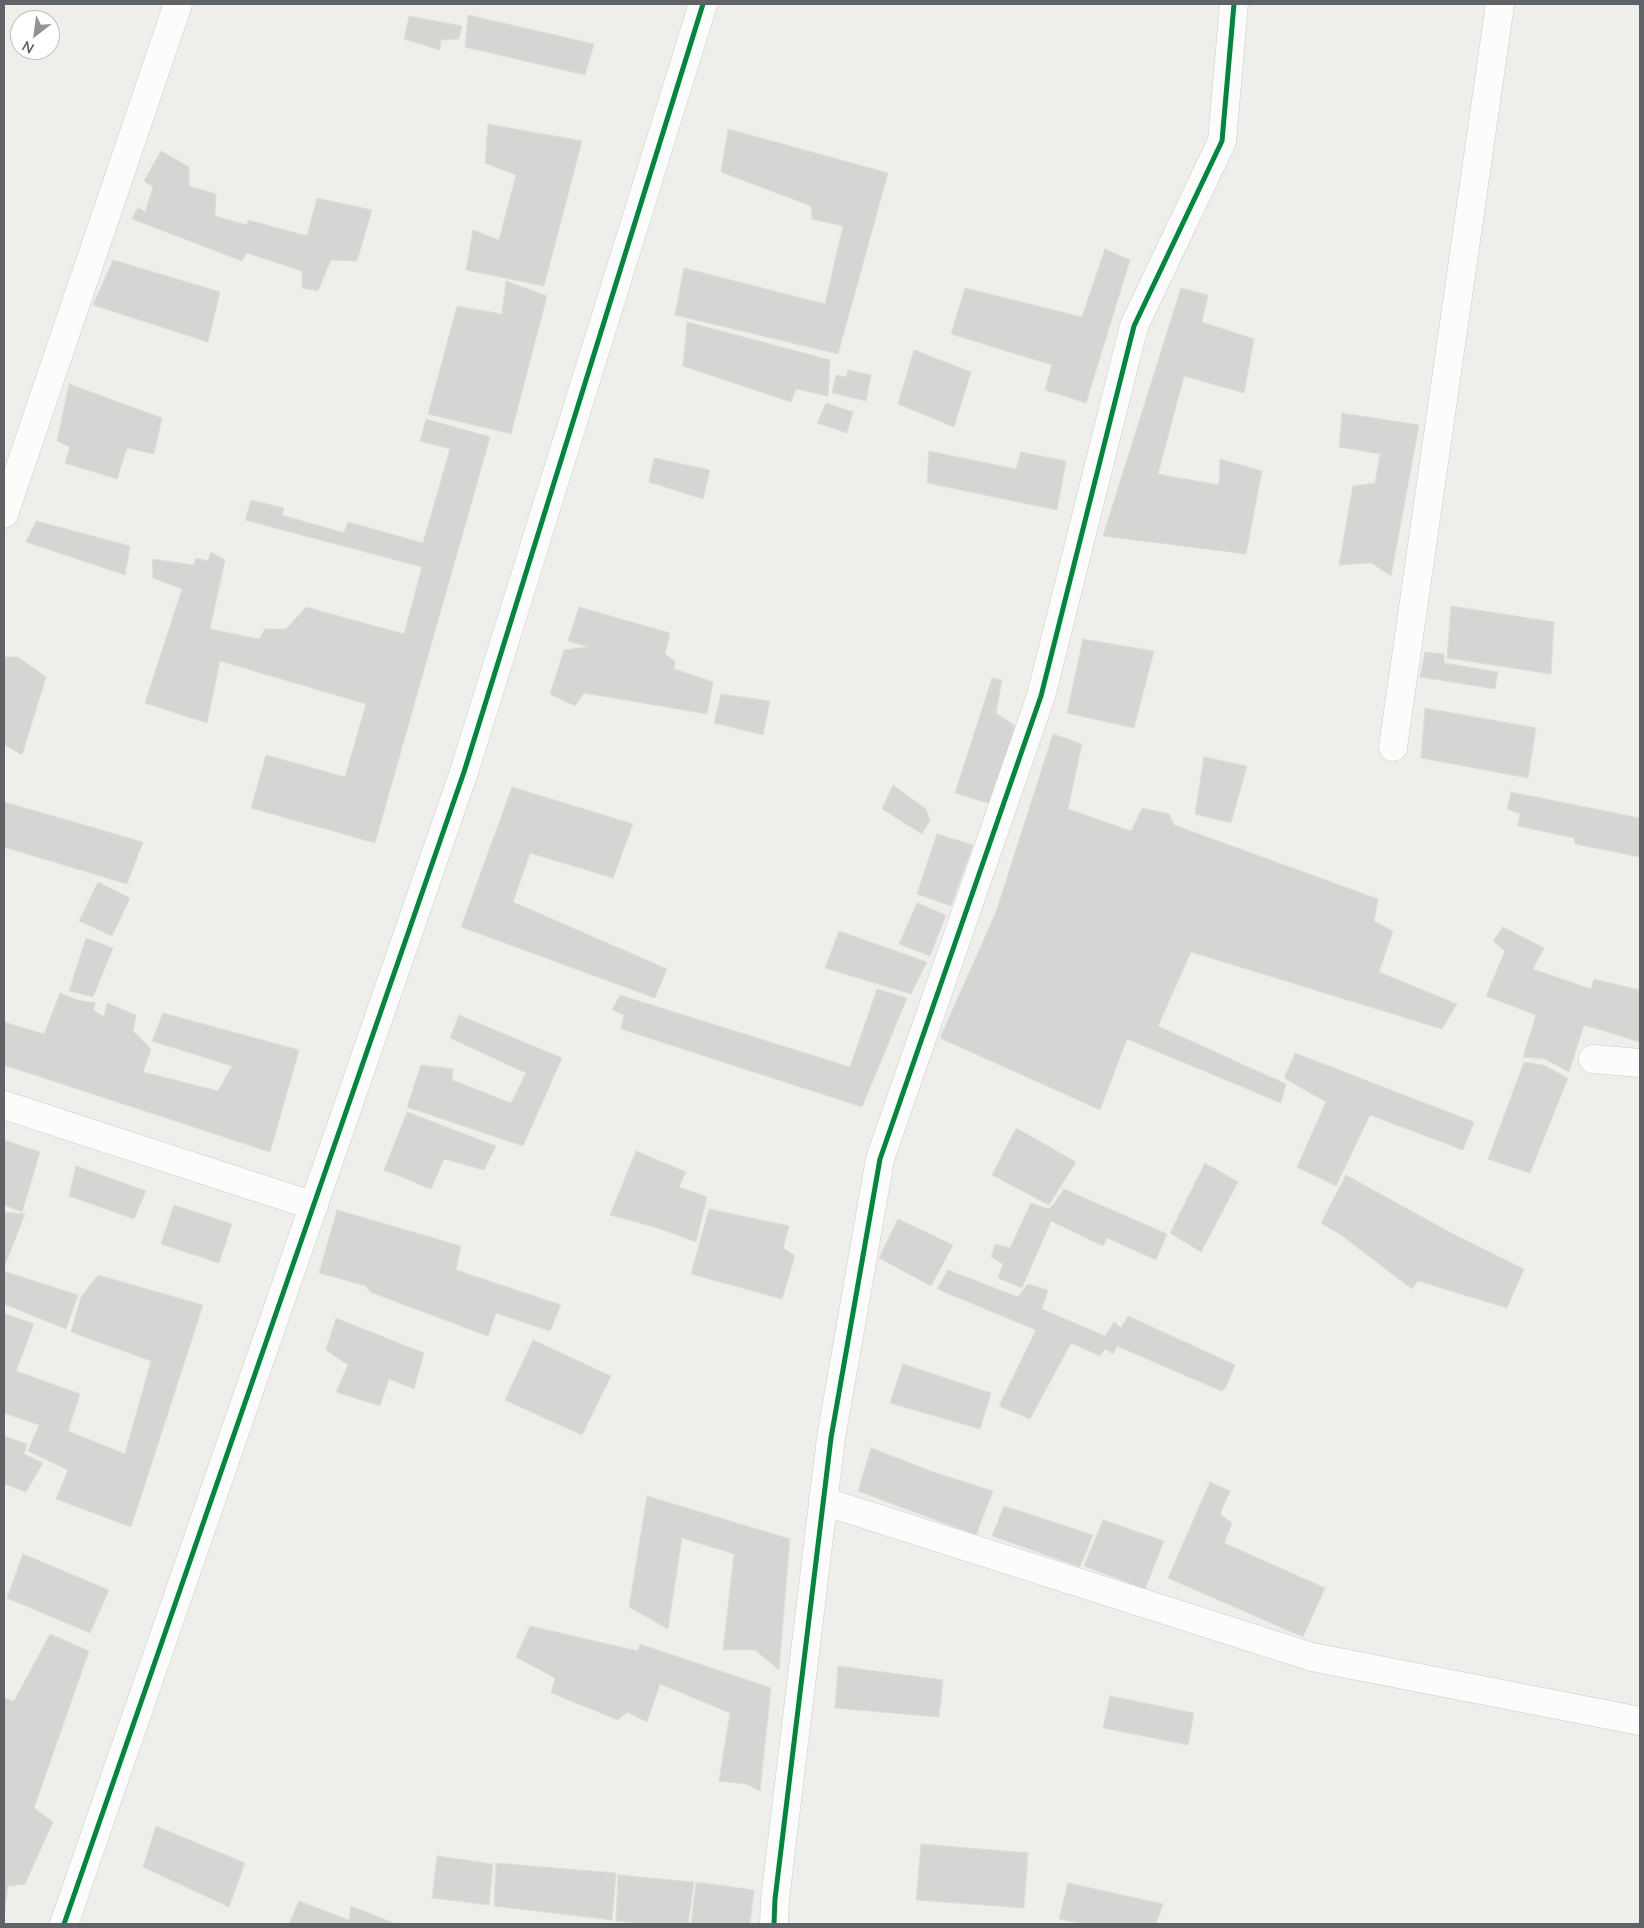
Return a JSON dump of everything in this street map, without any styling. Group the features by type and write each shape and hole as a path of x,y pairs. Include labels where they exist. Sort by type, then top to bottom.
{"street":[{"path":"4,514 178,4"},
{"path":"64,1924 464,772 704,4"},
{"path":"774,1924 775,1899 831,1438 880,1159 1041,696 1134,326 1222,140 1234,4"},
{"path":"1393,747 1500,4"},
{"path":"1594,1059 1640,1063"},
{"path":"4,1105 314,1206"},
{"path":"823,1501 1312,1657 1640,1721"}],"building":[{"path":"468,15 594,44 585,75 465,47"},
{"path":"409,16 462,26 459,39 441,40 440,50 404,39"},
{"path":"488,124 582,141 544,286 466,270 473,230 499,240 516,175 485,163"},
{"path":"728,129 888,173 838,354 675,315 684,268 825,304 843,226 812,219 811,206 721,172"},
{"path":"161,151 189,167 189,186 216,194 215,216 247,225 248,220 307,236 317,198 372,210 357,261 331,260 318,291 302,288 302,271 247,253 242,261 132,219 138,207 145,212 153,187 144,181"},
{"path":"1105,249 1130,260 1086,403 1045,390 1052,365 951,334 965,288 1082,317"},
{"path":"113,260 220,292 208,342 93,305"},
{"path":"506,281 547,296 511,434 428,414 457,306 502,314"},
{"path":"1181,288 1208,295 1202,322 1254,339 1244,393 1184,376 1158,474 1219,485 1220,459 1262,471 1246,554 1103,536"},
{"path":"687,322 830,360 828,396 796,389 791,402 683,366"},
{"path":"914,350 971,372 954,427 898,404"},
{"path":"848,370 871,375 866,401 832,393 836,375 846,377"},
{"path":"69,384 162,418 154,454 127,448 117,479 65,463 70,447 57,441"},
{"path":"826,403 853,412 847,433 817,423"},
{"path":"1342,413 1419,425 1391,576 1371,563 1339,565 1353,486 1375,483 1380,454 1339,447"},
{"path":"426,419 490,437 375,843 251,808 266,755 345,777 366,704 220,661 207,723 145,703 182,589 153,578 152,559 194,565 196,558 208,561 211,552 225,560 210,629 259,639 265,629 286,629 306,607 404,634 422,567 245,520 251,500 284,508 282,515 344,533 348,522 423,543 450,449 420,441"},
{"path":"929,451 1016,469 1021,452 1066,461 1057,510 927,483"},
{"path":"654,458 710,470 703,499 649,482"},
{"path":"36,521 130,546 125,575 26,542"},
{"path":"1451,606 1554,622 1551,674 1447,658"},
{"path":"579,607 670,633 665,654 675,661 674,669 713,682 707,714 584,693 575,706 550,694 564,650 588,647 568,641"},
{"path":"1083,639 1154,651 1134,728 1067,713"},
{"path":"1425,652 1444,654 1444,663 1498,672 1495,689 1420,677"},
{"path":"4,657 18,657 46,677 22,755 4,744"},
{"path":"992,678 1002,680 996,713 1015,726 991,804 955,793"},
{"path":"721,694 770,701 763,735 714,723"},
{"path":"1425,708 1536,728 1528,778 1421,758"},
{"path":"1053,734 1082,744 1068,809 1131,831 1142,808 1169,814 1174,825 1378,899 1374,921 1393,931 1379,972 1457,1004 1442,1029 1191,952 1158,1026 1286,1084 1281,1103 1127,1039 1100,1110 940,1038 996,912"},
{"path":"1204,757 1247,766 1231,823 1195,814"},
{"path":"893,785 926,809 930,820 922,834 882,809"},
{"path":"512,787 633,824 613,878 530,853 513,902 667,969 655,998 461,927"},
{"path":"1511,792 1640,818 1640,857 1575,844 1574,838 1518,826 1520,814 1507,809"},
{"path":"4,802 143,842 127,884 4,847"},
{"path":"937,834 973,845 951,906 917,894"},
{"path":"98,882 130,898 112,936 79,921"},
{"path":"917,903 946,915 930,956 899,944"},
{"path":"1503,927 1544,948 1533,969 1591,989 1594,979 1640,990 1640,1042 1584,1025 1569,1072 1545,1059 1523,1057 1536,1015 1486,996 1505,951 1493,941"},
{"path":"839,931 927,962 911,994 825,968"},
{"path":"86,938 113,948 93,997 69,991"},
{"path":"877,989 907,998 862,1107 621,1029 624,1015 612,1010 620,995 850,1067"},
{"path":"60,993 77,1000 96,1003 93,1010 104,1017 107,1003 136,1015 133,1031 151,1049 143,1072 218,1091 232,1066 152,1041 163,1013 299,1050 270,1152 4,1065 4,1022 44,1034"},
{"path":"459,1015 562,1058 523,1146 407,1107 421,1065 453,1069 452,1080 511,1103 526,1073 450,1038"},
{"path":"1295,1053 1474,1122 1463,1150 1370,1115 1336,1186 1297,1167 1326,1102 1284,1078"},
{"path":"1524,1062 1543,1065 1568,1078 1530,1173 1488,1159"},
{"path":"407,1112 496,1146 484,1170 444,1159 431,1189 384,1170"},
{"path":"1016,1128 1076,1162 1049,1205 992,1175"},
{"path":"4,1140 40,1152 22,1212 4,1205"},
{"path":"636,1151 686,1172 679,1187 707,1197 696,1242 658,1228 610,1215"},
{"path":"1205,1163 1238,1182 1201,1252 1170,1233"},
{"path":"76,1166 146,1191 134,1219 69,1196"},
{"path":"1346,1175 1453,1234 1524,1269 1507,1308 1418,1281 1412,1289 1341,1235 1321,1223"},
{"path":"1064,1189 1167,1234 1156,1260 1107,1238 1103,1246 1051,1221 1022,1288 998,1278 1003,1264 991,1257 995,1244 1010,1248 1031,1203 1048,1209"},
{"path":"174,1205 232,1224 219,1263 161,1244"},
{"path":"709,1209 789,1226 783,1248 795,1256 782,1299 691,1274"},
{"path":"337,1210 461,1246 456,1270 561,1305 550,1331 496,1313 488,1336 370,1292 366,1286 319,1273"},
{"path":"4,1212 25,1214 4,1268"},
{"path":"898,1219 953,1245 931,1286 879,1258"},
{"path":"948,1270 1018,1297 1028,1284 1048,1290 1042,1309 1105,1336 1114,1322 1121,1328 1128,1316 1235,1365 1225,1389 1221,1391 1117,1346 1113,1354 1105,1349 1100,1356 1071,1343 1030,1419 999,1406 1036,1330 937,1289"},
{"path":"6,1272 78,1295 66,1329 4,1304 4,1276"},
{"path":"98,1275 203,1305 131,1527 56,1499 68,1470 28,1451 39,1425 4,1413 4,1313 34,1324 16,1371 80,1394 68,1431 125,1454 151,1361 71,1332 81,1297"},
{"path":"336,1318 424,1353 414,1389 389,1379 380,1406 336,1392 348,1365 326,1350"},
{"path":"533,1340 611,1376 582,1435 505,1400"},
{"path":"903,1364 991,1393 980,1429 890,1403"},
{"path":"4,1436 27,1444 24,1454 43,1463 26,1492 4,1484"},
{"path":"871,1448 933,1472 993,1491 976,1535 858,1491"},
{"path":"1210,1482 1230,1491 1220,1514 1232,1523 1224,1543 1325,1588 1303,1637 1168,1578"},
{"path":"647,1496 790,1539 779,1670 755,1650 723,1650 734,1554 682,1538 668,1629 629,1607"},
{"path":"1004,1506 1093,1535 1080,1567 992,1536"},
{"path":"1103,1520 1164,1541 1145,1589 1084,1566"},
{"path":"23,1554 109,1590 90,1633 7,1598"},
{"path":"530,1626 638,1651 640,1644 771,1688 760,1791 746,1784 719,1781 730,1713 660,1684 647,1722 627,1712 618,1720 551,1693 555,1678 516,1657"},
{"path":"50,1634 89,1651 34,1808 53,1822 25,1884 8,1886 4,1917 4,1698 14,1701"},
{"path":"838,1666 943,1680 939,1717 835,1708"},
{"path":"1110,1696 1194,1713 1188,1745 1103,1728"},
{"path":"156,1826 245,1863 229,1907 143,1867"},
{"path":"921,1844 1028,1853 1024,1908 916,1900"},
{"path":"437,1856 493,1864 489,1905 432,1898"},
{"path":"496,1863 616,1873 612,1920 494,1906"},
{"path":"618,1875 694,1882 688,1924 642,1924 616,1921"},
{"path":"696,1882 754,1890 750,1924 691,1924"},
{"path":"1068,1883 1163,1904 1156,1924 1085,1924 1059,1919"},
{"path":"299,1901 349,1920 351,1906 396,1924 289,1924"}],"cycle path":[{"path":"64,1924 464,772 703,4"},
{"path":"774,1924 775,1899 831,1438 880,1159 1041,696 1134,326 1222,141 1234,4"}]}
